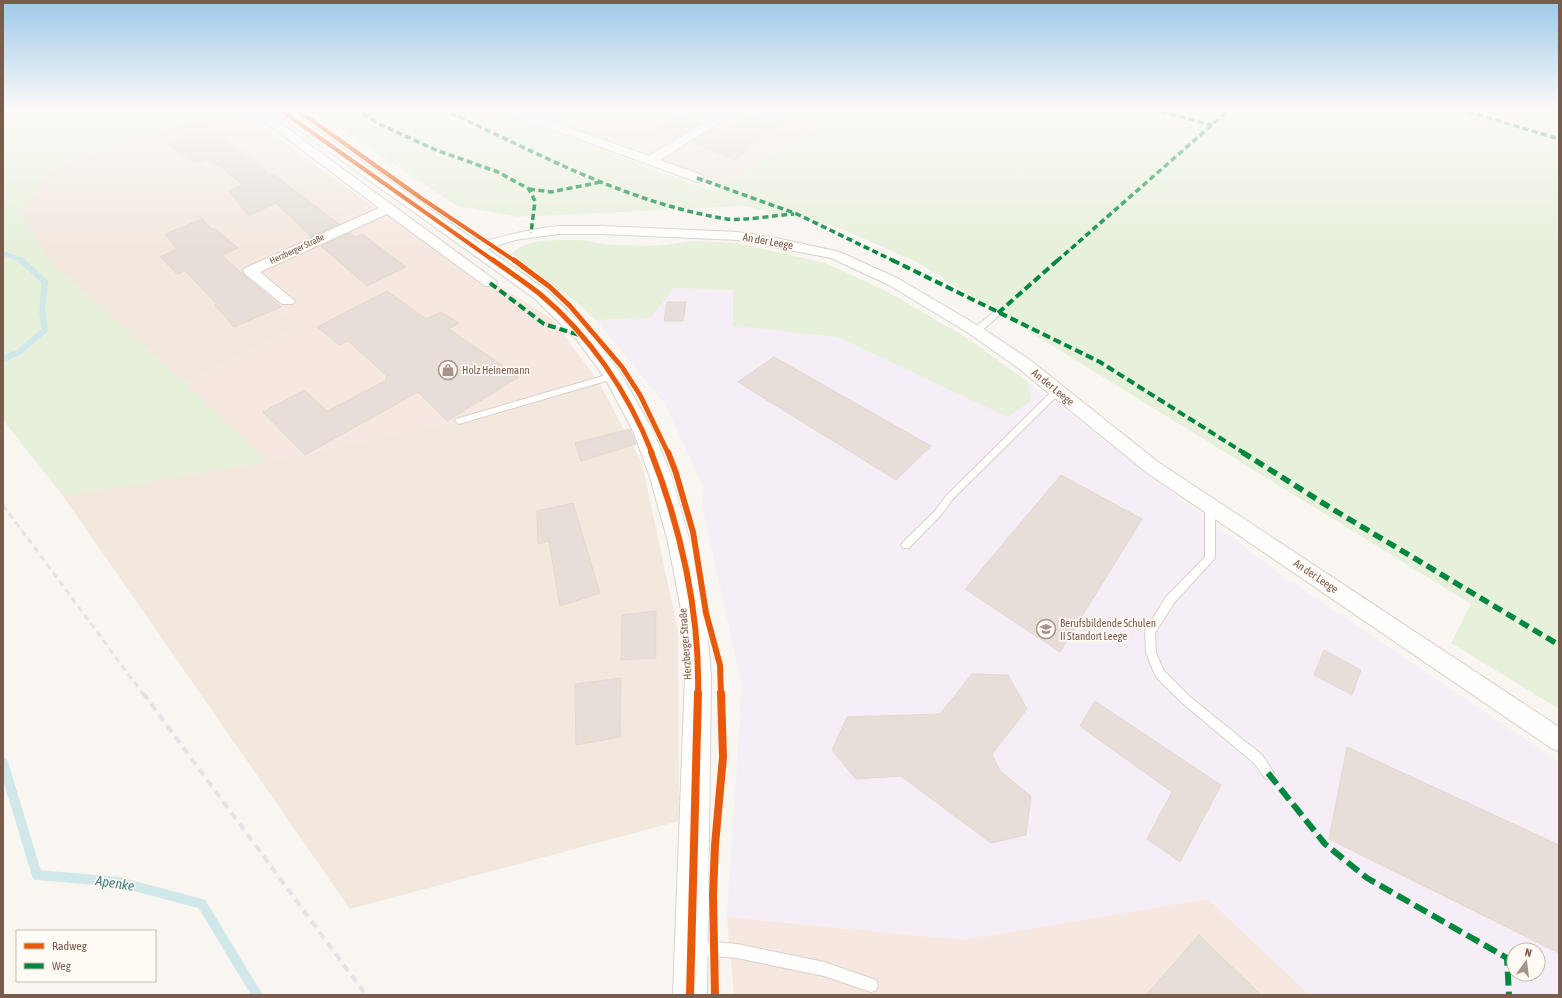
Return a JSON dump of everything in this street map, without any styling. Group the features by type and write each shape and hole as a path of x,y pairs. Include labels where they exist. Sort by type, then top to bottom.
{"street":[{"path":"318,156 490,283"},
{"name":"Herzberger Straße","path":"344,156 409,202 478,248 540,294 562,314 583,336 613,376 643,431 661,477 679,542 694,615 698,676 690,995"},
{"path":"635,156 697,178"},
{"path":"650,161 659,156"},
{"name":"Herzberger Straße","path":"287,301 250,271 389,208"},
{"name":"An der Leege","path":"478,248 512,236 559,230 738,236 776,242 835,255 894,282 976,331 1024,364 1152,467 1210,504 1559,740"}],"lane":[{"path":"976,331 998,313"},
{"path":"459,421 613,376"},
{"path":"906,545 938,513 948,498 1057,391"},
{"path":"1210,504 1210,558 1170,600 1150,632 1151,653 1160,674 1185,699 1258,759 1268,773"},
{"path":"690,952 714,949 737,951 824,969 871,986"}],"shaded area":[{"path":"87,156 303,156 371,205 230,272 300,327 186,384 49,261 19,210 56,166"},
{"path":"638,156 770,156 721,185"},
{"path":"371,205 552,319 598,381 459,421 267,461 186,384 300,327 230,272"},
{"name":"Berufsbildende Schulen II Standort Leege","path":"674,288 733,290 733,326 838,337 1007,417 1031,401 1028,382 1279,573 1559,762 1559,995 1310,995 1208,899 964,940 727,917 742,686 702,505 704,488 665,404 596,320 651,318"},
{"path":"598,381 642,463 678,631 679,821 350,909 63,496 267,461 459,421"},
{"path":"1208,899 1310,995 734,995 727,917 964,940"}],"green space":[{"path":"3,156 87,156 56,166 19,210 49,261 186,384 267,461 63,496 3,420"},
{"path":"381,156 618,156 712,191 771,156 1559,156 1559,709 1451,643 1471,604 915,261 835,226 743,206 519,217 457,206"},
{"path":"580,240 612,245 657,246 693,241 737,243 825,263 884,290 967,338 1028,382 1031,401 1007,417 838,337 733,326 733,290 674,288 651,318 596,320 577,303 512,254 521,246 533,242"}],"building":[{"path":"184,156 247,156 269,175 273,174 339,224 311,237 276,203 249,216 229,191 244,185 209,158 196,163"},
{"path":"724,156 740,156 735,160"},
{"path":"202,219 212,229 214,228 238,248 221,255 281,307 234,327 215,305 217,304 185,271 177,274 160,257 177,249 165,234"},
{"path":"350,233 355,237 362,234 406,267 367,286 321,246"},
{"path":"387,291 426,319 441,312 459,323 449,329 519,377 447,421 418,392 305,455 263,412 304,390 327,411 387,380 385,378 387,376 348,341 339,345 317,327"},
{"path":"667,302 686,302 683,321 664,321"},
{"path":"774,357 931,446 896,480 738,382"},
{"path":"630,429 636,444 581,461 575,443"},
{"path":"1061,475 1142,519 1060,652 965,589"},
{"path":"573,503 600,593 560,606 549,541 538,544 537,511"},
{"path":"656,611 656,658 621,660 622,615"},
{"path":"1324,650 1361,670 1352,695 1314,675"},
{"path":"972,674 1008,675 1027,709 992,754 1000,771 1031,796 1026,835 991,843 901,776 856,779 832,750 847,717 940,714"},
{"path":"621,678 620,737 576,745 575,684"},
{"path":"1095,701 1221,785 1180,862 1147,839 1172,792 1080,726"},
{"path":"1347,747 1559,845 1559,953 1546,947 1546,942 1537,942 1329,839"},
{"path":"1199,935 1261,995 1146,995"}],"waterway":[{"name":"Apenke","path":"3,253 21,260"},
{"name":"Apenke","path":"3,359 19,352 45,330 42,310 45,282 21,260"},
{"name":"Apenke","path":"3,763 37,875 119,882 202,904 257,995"}],"railway":[{"path":"3,505 143,694"},
{"path":"143,693 366,995"}],"marked path":[{"path":"452,156 498,172 529,189 535,201 531,233"},
{"path":"543,156 601,182 658,203 729,219 794,214"},
{"path":"998,313 1177,156"},
{"path":"697,178 797,214 1100,362 1334,510 1559,645"},
{"path":"529,189 551,192 601,182"},
{"path":"490,283 544,324 579,335"},
{"path":"1268,773 1325,844 1367,878 1507,958 1509,995"}],"cycle path":[{"path":"345,156 540,294 583,336 613,376 643,431 661,477 679,542 694,615 698,676 690,995"},
{"path":"361,156 421,198 490,243 550,287 570,306 622,367 640,395 662,438 676,473 693,532 706,613 720,665 723,757 715,845 713,895 715,995"}],"place":[{"name":"Holz Heinemann","path":"448,370"},
{"name":"Berufsbildende Schulen II Standort Leege","path":"1046,629"}]}
